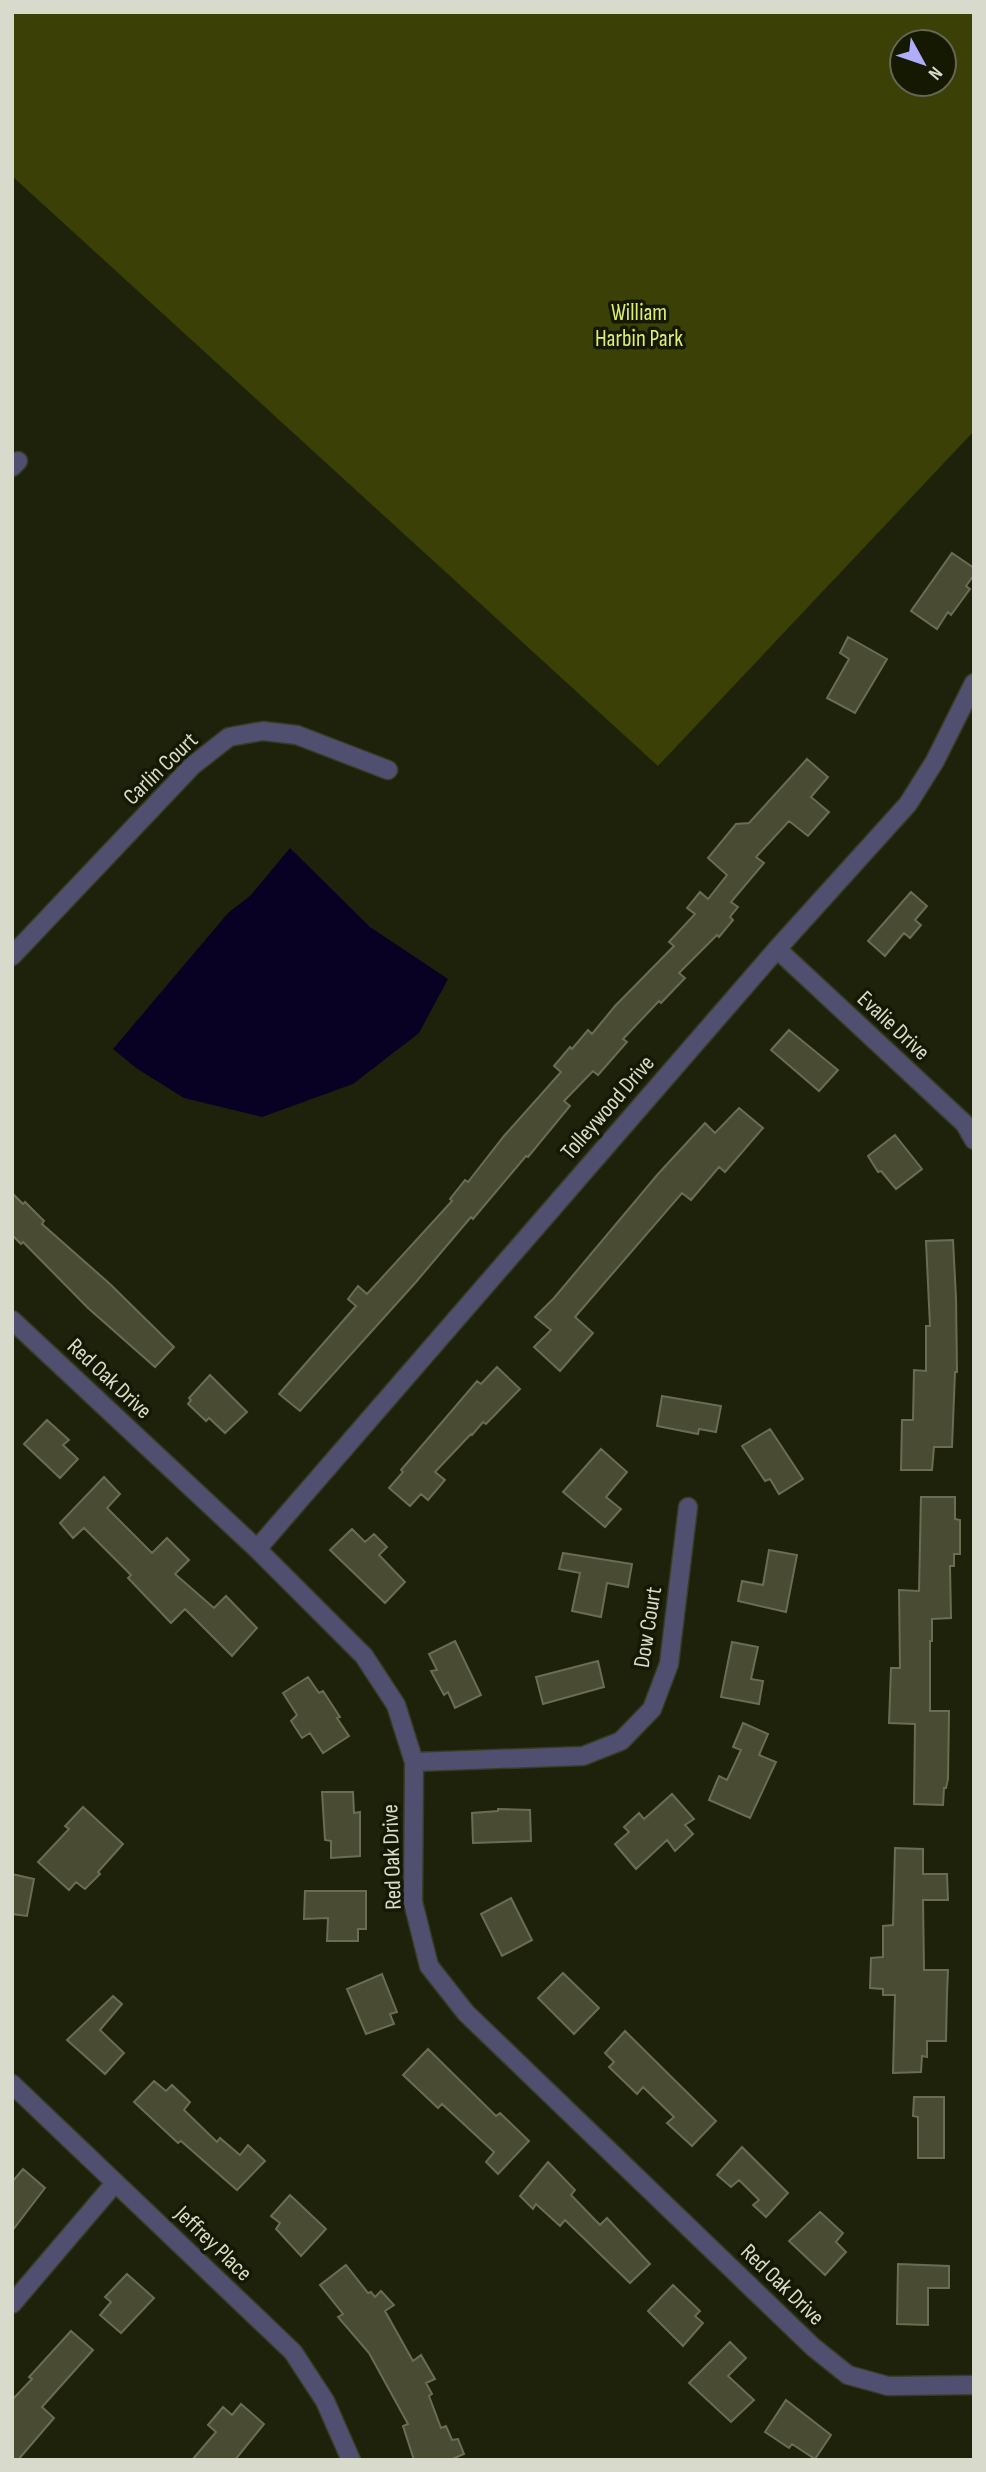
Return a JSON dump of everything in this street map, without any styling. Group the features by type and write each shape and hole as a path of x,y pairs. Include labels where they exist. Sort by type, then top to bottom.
{"street":[{"name":"Tolleywood Drive","path":"257,1549 777,949 908,804 935,761 974,683"},
{"name":"Carlin Court","path":"12,956 192,766 229,737 263,731 297,735 388,770"},
{"name":"Evalie Drive","path":"777,949 965,1124 974,1140"},
{"name":"Red Oak Drive","path":"12,1320 257,1549 364,1656 396,1705 414,1762 413,1902 429,1966 466,2013 813,2347 848,2375 888,2386 974,2385"},
{"name":"Dow Court","path":"414,1762 583,1756 621,1741 652,1709 669,1664 688,1507"},
{"name":"Jeffrey Place","path":"12,2084 293,2352 325,2400 349,2455"},
{"path":"12,2304 116,2183"},
{"path":"330,2460 349,2455"}],"green space":[{"name":"William Harbin Park","path":"12,12 974,12 974,431 658,766 12,176"}],"shaded area":[{"path":"290,848 370,927 448,979 419,1033 353,1084 262,1117 184,1098 136,1068 113,1049 228,913 250,896"}],"building":[{"path":"952,553 974,568 974,575 966,586 970,589 951,615 948,612 937,629 911,611"},
{"path":"848,637 887,659 855,713 827,698 849,659 840,653"},
{"path":"807,759 828,777 811,797 829,812 808,836 789,821 756,857 764,863 731,902 738,907 730,917 733,920 719,937 717,935 679,973 685,978 623,1039 627,1042 598,1075 593,1071 564,1101 570,1106 528,1157 526,1156 473,1219 471,1217 300,1411 279,1394 356,1306 348,1299 358,1286 367,1294 452,1201 450,1199 465,1180 468,1182 504,1136 561,1072 554,1066 570,1047 572,1049 588,1030 592,1034 615,1006 674,946 669,942 695,914 687,908 700,892 708,899 727,875 708,858 736,824 749,823"},
{"path":"911,892 927,906 915,920 921,925 910,938 904,933 885,956 868,941"},
{"path":"789,1030 838,1070 819,1091 771,1050"},
{"path":"739,1108 763,1128 725,1172 719,1167 691,1200 682,1193 575,1317 593,1333 560,1371 534,1347 551,1330 535,1317 705,1123 715,1133"},
{"path":"895,1135 922,1169 896,1189 881,1171 878,1172 868,1156"},
{"path":"12,1193 23,1204 25,1202 44,1221 42,1224 110,1284 174,1347 155,1367 88,1308 23,1242 21,1244 12,1235"},
{"path":"953,1240 957,1372 952,1447 934,1447 932,1470 901,1470 902,1420 913,1420 914,1370 926,1371 926,1326 930,1326 926,1241"},
{"path":"497,1367 520,1389 486,1424 483,1422 435,1472 445,1480 428,1500 421,1494 410,1506 389,1488 403,1472 401,1470 477,1381 481,1384"},
{"path":"210,1375 247,1412 225,1433 209,1418 206,1421 188,1404 191,1400 189,1398"},
{"path":"662,1396 721,1406 716,1432 699,1429 698,1434 657,1426"},
{"path":"47,1420 69,1440 63,1445 78,1459 60,1478 24,1444"},
{"path":"770,1429 803,1479 779,1494 770,1479 765,1481 742,1446"},
{"path":"601,1449 627,1472 606,1497 621,1509 605,1527 563,1492"},
{"path":"104,1477 120,1494 107,1508 152,1553 167,1538 189,1560 175,1574 214,1608 226,1596 257,1628 232,1656 185,1609 171,1623 128,1578 131,1575 84,1528 73,1538 60,1523"},
{"path":"921,1497 955,1497 955,1519 960,1520 960,1554 954,1554 954,1566 950,1566 951,1618 932,1619 930,1641 930,1711 949,1711 948,1779 944,1788 943,1805 914,1804 915,1724 889,1723 891,1668 900,1668 899,1590 919,1591"},
{"path":"352,1529 365,1542 374,1534 387,1547 379,1555 405,1582 385,1603 330,1550"},
{"path":"769,1550 797,1555 786,1612 738,1601 742,1581 763,1585"},
{"path":"563,1553 632,1564 628,1587 607,1583 601,1617 572,1611 580,1573 559,1569"},
{"path":"455,1641 481,1695 455,1708 448,1692 444,1695 431,1671 437,1670 429,1654"},
{"path":"732,1642 758,1647 751,1679 763,1681 759,1704 721,1697"},
{"path":"598,1661 604,1687 543,1704 536,1677"},
{"path":"308,1677 319,1693 323,1691 349,1736 323,1753 310,1733 302,1738 291,1721 297,1715 283,1693"},
{"path":"743,1723 768,1734 759,1755 776,1762 750,1818 709,1800 719,1776 727,1780 741,1750 733,1747"},
{"path":"322,1792 353,1792 354,1813 360,1812 360,1856 331,1858 331,1841 325,1840"},
{"path":"672,1794 694,1819 685,1825 693,1834 675,1851 667,1840 636,1869 615,1844 629,1832 624,1827 639,1813 644,1819"},
{"path":"83,1807 123,1844 85,1889 76,1882 69,1890 38,1862 69,1829 65,1826"},
{"path":"498,1809 530,1810 531,1841 473,1843 472,1813"},
{"path":"895,1848 923,1849 923,1874 947,1874 948,1900 923,1900 924,1970 948,1970 946,2041 927,2041 927,2057 922,2056 921,2072 893,2073 895,1995 883,1995 883,1989 870,1988 871,1958 883,1957 883,1926 893,1925"},
{"path":"12,1874 34,1879 27,1916 12,1914"},
{"path":"305,1891 366,1891 366,1929 358,1929 358,1941 327,1941 328,1918 304,1919"},
{"path":"511,1898 532,1940 502,1956 481,1914"},
{"path":"563,1973 599,2008 574,2034 538,1998"},
{"path":"382,1974 397,2012 390,2014 394,2024 366,2034 347,1989"},
{"path":"113,1996 122,2004 100,2030 124,2053 105,2074 67,2040"},
{"path":"625,2031 716,2121 692,2146 667,2123 674,2117 643,2087 637,2094 609,2067 614,2062 605,2053"},
{"path":"428,2049 496,2116 500,2113 529,2141 498,2174 486,2162 494,2152 442,2104 438,2108 403,2075"},
{"path":"154,2081 166,2091 172,2085 190,2102 184,2110 217,2142 220,2138 240,2155 248,2145 265,2161 237,2190 181,2141 178,2143 134,2102"},
{"path":"914,2097 944,2097 944,2158 918,2158 918,2117 913,2116"},
{"path":"742,2147 788,2193 766,2217 753,2205 759,2200 739,2180 731,2187 717,2175"},
{"path":"548,2162 575,2190 571,2195 600,2225 607,2218 650,2264 630,2283 565,2220 560,2226 536,2204 533,2209 520,2196"},
{"path":"23,2169 45,2188 12,2231 12,2182"},
{"path":"290,2195 326,2229 301,2256 276,2229 280,2223 271,2216"},
{"path":"820,2212 843,2233 836,2242 846,2252 825,2275 789,2241"},
{"path":"898,2264 949,2266 949,2288 928,2288 928,2325 897,2324"},
{"path":"346,2265 368,2293 371,2292 375,2297 381,2291 394,2305 385,2311 413,2361 421,2355 435,2379 426,2383 432,2394 429,2396 441,2428 446,2426 452,2440 458,2439 464,2454 450,2460 414,2460 403,2426 408,2424 369,2353 338,2317 343,2314 320,2285"},
{"path":"127,2274 154,2298 121,2333 100,2315 111,2302 105,2297"},
{"path":"673,2285 700,2311 695,2316 703,2323 683,2346 648,2311"},
{"path":"71,2331 93,2350 42,2407 54,2418 18,2460 12,2460 12,2400"},
{"path":"730,2342 746,2358 728,2376 754,2400 731,2422 689,2383"},
{"path":"786,2400 831,2435 815,2459 792,2444 789,2448 765,2432"},
{"path":"241,2404 264,2424 235,2460 192,2460 216,2432 208,2425 223,2407 232,2415"}]}
